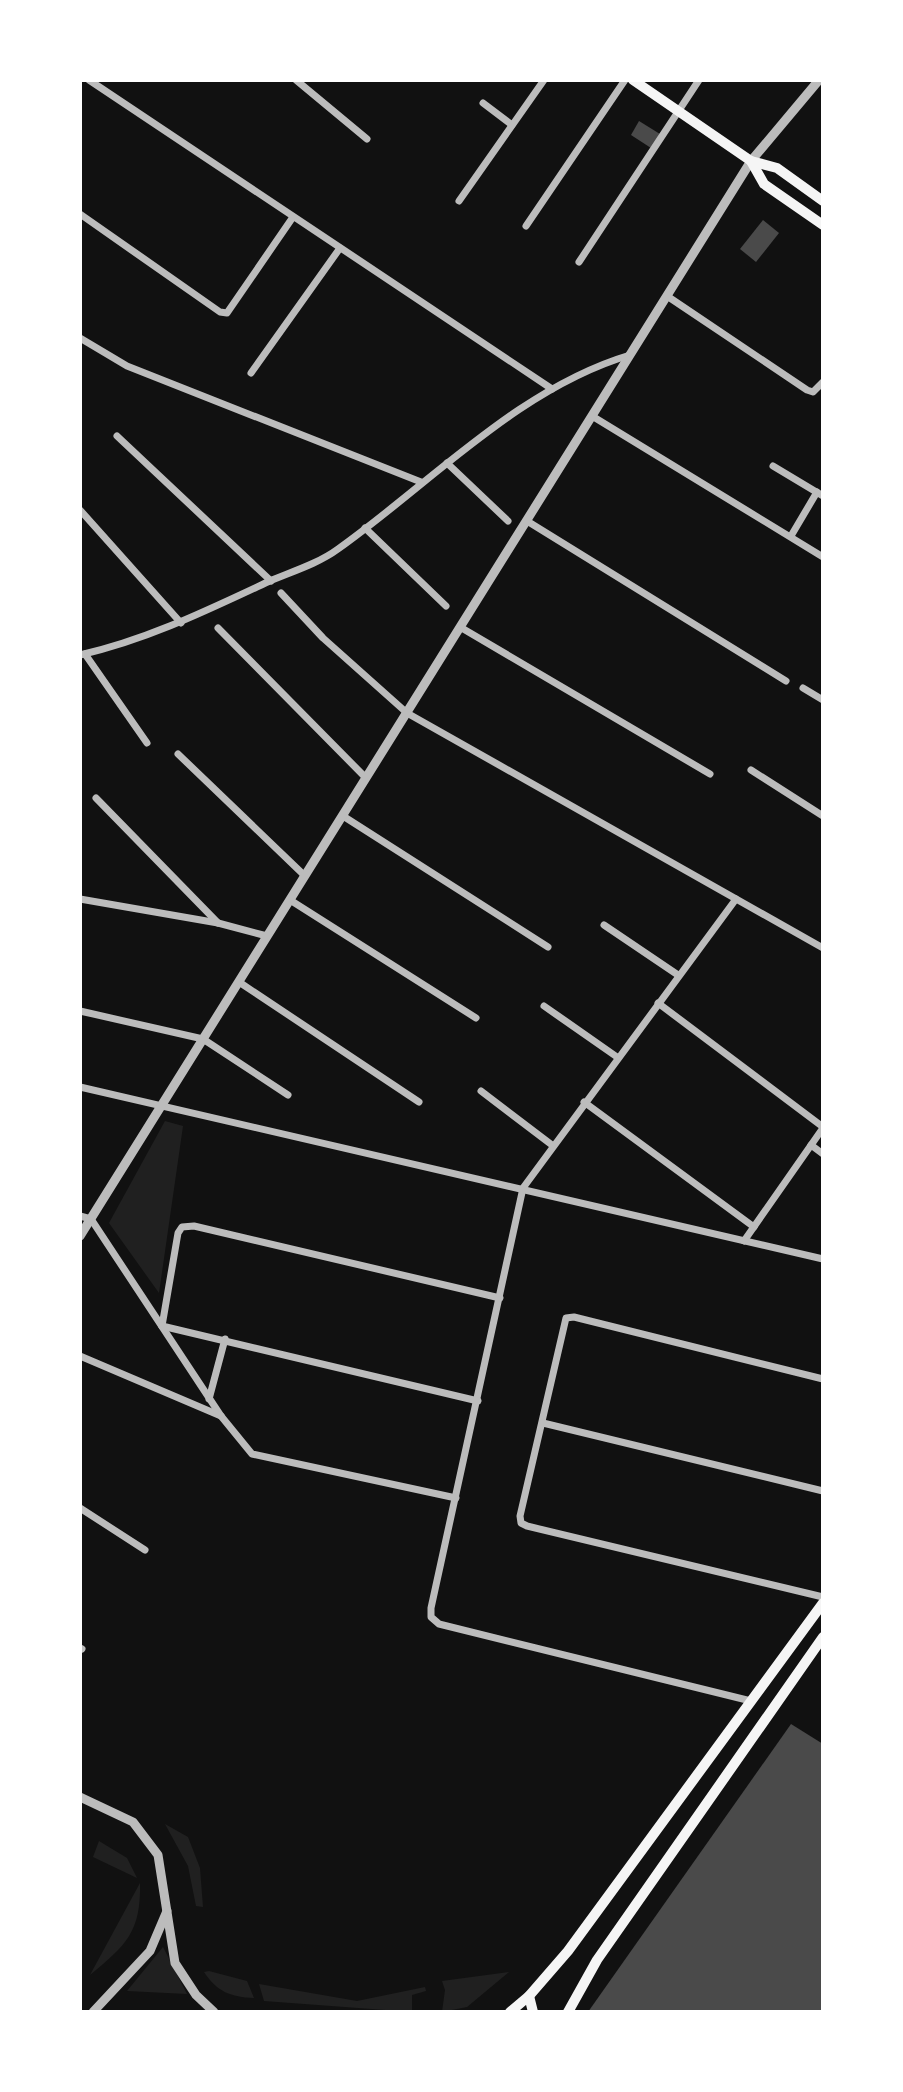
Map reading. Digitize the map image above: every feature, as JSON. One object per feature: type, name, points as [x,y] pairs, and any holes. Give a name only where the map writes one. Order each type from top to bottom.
[{"type":"main road","points":[[633,80],[751,161],[777,168],[823,201]]},
{"type":"main road","points":[[751,161],[764,184],[823,225]]},
{"type":"main road","points":[[510,2012],[529,1996],[568,1951],[823,1600]]},
{"type":"main road","points":[[568,2012],[597,1960],[823,1637]]},
{"type":"main road","points":[[529,1996],[533,2012]]},
{"type":"street","points":[[89,80],[552,389]]},
{"type":"street","points":[[296,80],[367,139]]},
{"type":"street","points":[[459,201],[544,80]]},
{"type":"street","points":[[526,226],[625,80]]},
{"type":"street","points":[[579,262],[699,80]]},
{"type":"street","points":[[80,1236],[751,161],[819,85]]},
{"type":"street","points":[[483,103],[512,125]]},
{"type":"street","points":[[80,214],[220,312],[227,313],[293,217]]},
{"type":"street","points":[[251,373],[340,248]]},
{"type":"street","points":[[667,296],[813,392],[823,382]]},
{"type":"street","points":[[80,338],[127,366],[421,482]]},
{"type":"street","points":[[147,743],[82,654],[181,623],[336,551],[421,482],[552,389],[589,368],[630,355]]},
{"type":"street","points":[[592,416],[823,557]]},
{"type":"street","points":[[117,436],[271,581]]},
{"type":"street","points":[[447,463],[508,521]]},
{"type":"street","points":[[773,466],[820,494],[791,536]]},
{"type":"street","points":[[80,510],[181,623]]},
{"type":"street","points":[[527,521],[786,681]]},
{"type":"street","points":[[365,528],[446,606]]},
{"type":"street","points":[[281,593],[323,638],[407,713],[823,948]]},
{"type":"street","points":[[460,627],[710,774]]},
{"type":"street","points":[[218,628],[366,778]]},
{"type":"street","points":[[803,688],[823,700]]},
{"type":"street","points":[[178,754],[305,876]]},
{"type":"street","points":[[751,770],[823,816]]},
{"type":"street","points":[[96,798],[218,923]]},
{"type":"street","points":[[343,816],[548,947]]},
{"type":"street","points":[[80,899],[218,923],[267,936]]},
{"type":"street","points":[[736,899],[523,1188],[431,1617],[439,1624],[751,1701]]},
{"type":"street","points":[[290,900],[476,1018]]},
{"type":"street","points":[[604,925],[678,975]]},
{"type":"street","points":[[239,982],[419,1102]]},
{"type":"street","points":[[658,1003],[823,1127],[744,1241]]},
{"type":"street","points":[[544,1006],[617,1057]]},
{"type":"street","points":[[80,1011],[203,1039],[288,1095]]},
{"type":"street","points":[[80,1087],[823,1259]]},
{"type":"street","points":[[481,1091],[552,1145]]},
{"type":"street","points":[[584,1102],[754,1227]]},
{"type":"street","points":[[811,1145],[823,1154]]},
{"type":"street","points":[[80,1216],[91,1219],[209,1399],[247,1449],[260,1457],[456,1498]]},
{"type":"street","points":[[162,1326],[178,1233],[182,1227],[194,1226],[500,1298]]},
{"type":"street","points":[[823,1379],[574,1317],[566,1318],[521,1523],[823,1600]]},
{"type":"street","points":[[162,1326],[478,1401]]},
{"type":"street","points":[[209,1399],[225,1339]]},
{"type":"street","points":[[80,1356],[221,1416]]},
{"type":"street","points":[[543,1423],[823,1491]]},
{"type":"street","points":[[80,1508],[145,1550]]},
{"type":"street","points":[[80,1797],[133,1822],[158,1855],[175,1963],[196,1995],[214,2012]]},
{"type":"street","points":[[93,2012],[150,1951],[168,1908]]},
{"type":"shaded area","points":[[165,1121],[183,1126],[159,1293],[109,1223]]},
{"type":"shaded area","points":[[165,1824],[188,1837],[200,1868],[203,1907],[196,1906],[188,1866]]},
{"type":"shaded area","points":[[99,1841],[127,1858],[137,1878],[93,1857]]},
{"type":"shaded area","points":[[140,1883],[138,1914],[129,1936],[90,1975]]},
{"type":"shaded area","points":[[163,1947],[187,1994],[127,1991]]},
{"type":"shaded area","points":[[204,1972],[247,1981],[254,1998],[232,1995],[219,1989]]},
{"type":"shaded area","points":[[509,1972],[467,2007],[442,2012],[445,1990],[442,1981]]},
{"type":"shaded area","points":[[259,1984],[357,2001],[425,1987],[426,1991],[412,1995],[412,2012],[264,2001]]},
{"type":"building","points":[[639,121],[660,134],[651,148],[631,135]]},
{"type":"building","points":[[763,220],[779,233],[756,262],[740,249]]},
{"type":"building","points":[[791,1724],[823,1744],[823,2012],[588,2012]]}]
